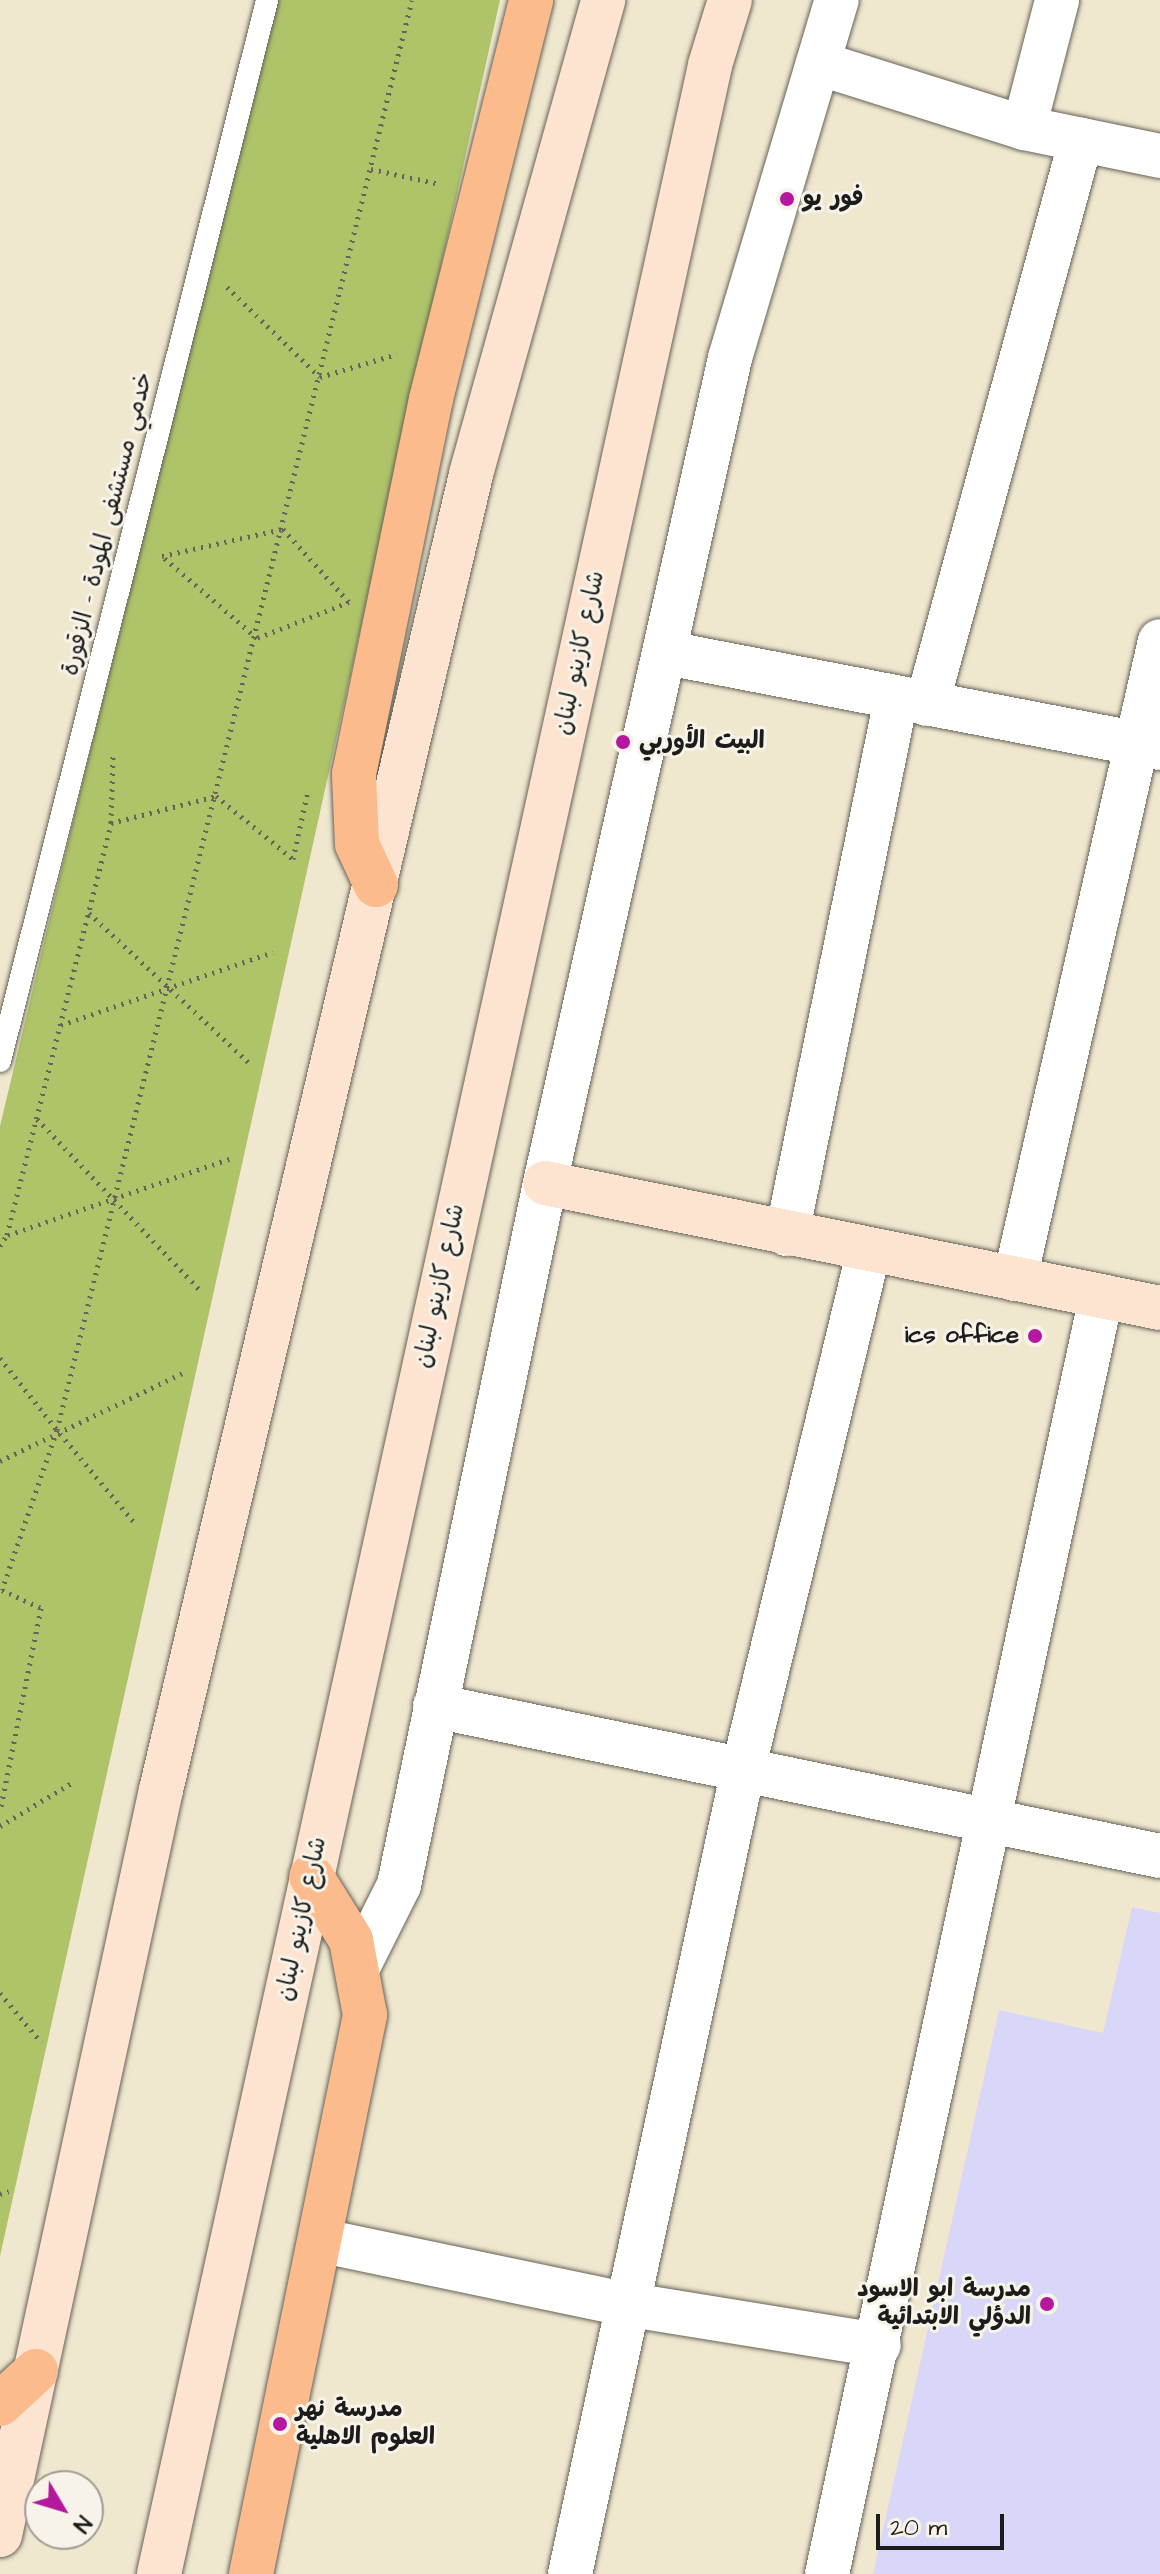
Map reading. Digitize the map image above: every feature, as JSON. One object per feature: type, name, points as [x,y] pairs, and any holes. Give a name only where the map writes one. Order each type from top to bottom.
[{"type":"main road","points":[[376,885],[357,844],[353,786],[431,399],[531,0]]},
{"type":"main road","points":[[0,2535],[161,1790],[471,474],[603,0]]},
{"type":"main road","name":"شارع كازينو لبنان","points":[[159,2574],[710,65],[730,0]]},
{"type":"main road","points":[[545,1183],[1160,1308]]},
{"type":"main road","points":[[251,2574],[323,2241],[365,2015],[359,1965],[341,1918],[311,1876]]},
{"type":"main road","points":[[0,2404],[36,2371]]},
{"type":"street","points":[[359,1965],[399,1885],[545,1183],[667,653],[730,358],[837,0]]},
{"type":"street","points":[[1024,128],[1057,0]]},
{"type":"street","points":[[818,63],[1024,128],[1160,156]]},
{"type":"street","points":[[787,1234],[911,702],[1081,140]]},
{"type":"street","points":[[1015,1279],[1148,746],[1160,641]]},
{"type":"street","points":[[667,653],[1148,746]]},
{"type":"street","points":[[570,2574],[625,2304],[743,1770],[869,1250]]},
{"type":"street","points":[[827,2574],[879,2345],[1101,1297]]},
{"type":"street","points":[[435,1706],[1160,1856]]},
{"type":"street","points":[[323,2241],[625,2304],[879,2345]]},
{"type":"lane","name":"خدمي مستشفى المودة - الزقورة","points":[[0,1061],[267,0]]},
{"type":"path","points":[[0,1812],[41,1608],[2,1590],[57,1430],[257,638],[412,0]]},
{"type":"path","points":[[371,169],[447,185]]},
{"type":"path","points":[[223,302],[231,272]]},
{"type":"path","points":[[227,287],[320,377]]},
{"type":"path","points":[[320,377],[405,352]]},
{"type":"path","points":[[162,556],[283,529]]},
{"type":"path","points":[[257,638],[349,602],[283,529]]},
{"type":"path","points":[[158,571],[165,541]]},
{"type":"path","points":[[162,556],[257,638]]},
{"type":"path","points":[[0,1246],[7,1235],[111,823],[117,740]]},
{"type":"path","points":[[111,823],[216,796]]},
{"type":"path","points":[[216,796],[293,859]]},
{"type":"path","points":[[89,913],[248,1062]]},
{"type":"path","points":[[61,1025],[273,952]]},
{"type":"path","points":[[37,1119],[202,1292]]},
{"type":"path","points":[[7,1235],[229,1159]]},
{"type":"path","points":[[0,1358],[133,1521]]},
{"type":"path","points":[[0,1461],[57,1430],[185,1372]]},
{"type":"path","points":[[0,1826],[75,1781]]},
{"type":"path","points":[[0,1993],[41,2042]]},
{"type":"path","points":[[0,2194],[9,2191]]},
{"type":"shaded area","name":"مدرسة ابو الاسود الدؤلي الابتدائية","points":[[1132,1907],[1160,1913],[1160,2574],[873,2574],[999,2010],[1103,2033]]},
{"type":"green space","points":[[270,0],[500,0],[0,2256],[0,1126]]},
{"type":"place","name":"فور يو","points":[[787,199]]},
{"type":"place","name":"البيت الأوربي","points":[[623,742]]},
{"type":"place","name":"ics office","points":[[1035,1336]]},
{"type":"place","name":"مدرسة ابو الاسود الدؤلي الابتدائية","points":[[1047,2304]]},
{"type":"place","name":"مدرسة نهر العلوم الاهلية","points":[[280,2424]]}]
